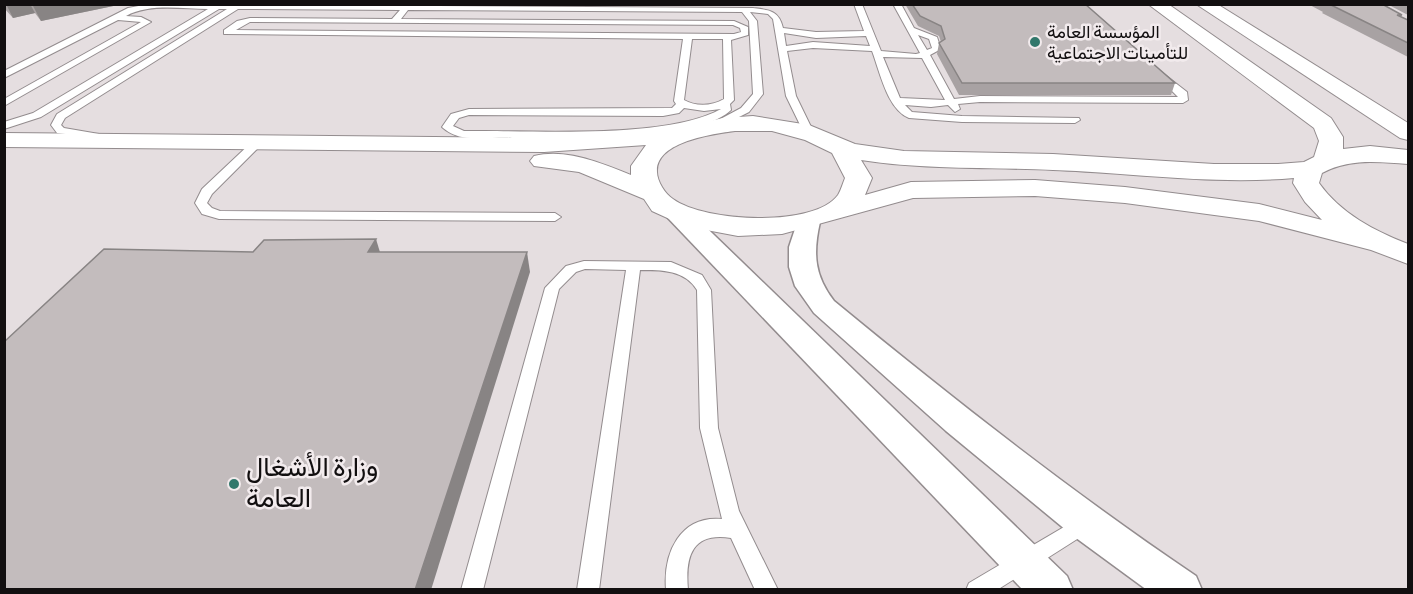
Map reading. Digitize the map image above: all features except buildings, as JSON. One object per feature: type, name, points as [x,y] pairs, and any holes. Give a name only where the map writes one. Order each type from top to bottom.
[{"type":"street","points":[[1140,4],[1251,70]]},
{"type":"street","points":[[1156,4],[1323,123],[1332,136],[1333,148],[1318,164],[1306,183],[1316,201],[1341,222],[1379,243],[1408,255]]},
{"type":"street","points":[[1186,4],[1215,22],[1265,43]]},
{"type":"street","points":[[1204,4],[1408,133]]},
{"type":"street","points":[[1225,4],[1255,26],[1265,43]]},
{"type":"street","points":[[1052,590],[663,202],[644,180],[644,167],[651,154],[663,144],[719,115],[809,133],[842,149],[907,158],[1046,161],[1201,173],[1259,173],[1318,164],[1355,154],[1408,157]]},
{"type":"street","points":[[5,141],[137,142],[250,150],[553,145],[680,135]]},
{"type":"street","points":[[5,141],[560,161],[584,165],[704,222],[739,228],[775,228],[820,218],[884,195],[911,190],[1035,188],[1125,195],[1259,213],[1379,243]]},
{"type":"street","points":[[842,149],[860,174],[858,188],[849,201],[820,218],[801,245],[802,269],[806,282],[824,307],[958,422],[1161,585]]},
{"type":"lane","points":[[858,4],[897,101],[904,112],[915,116],[962,119],[1075,120]]},
{"type":"lane","points":[[897,4],[962,119]]},
{"type":"lane","points":[[4,75],[138,6],[762,10],[775,15],[791,96],[809,133]]},
{"type":"lane","points":[[5,141],[45,110],[218,6]]},
{"type":"lane","points":[[137,142],[61,131],[56,125],[61,116],[237,6]]},
{"type":"lane","points":[[369,21],[383,7]]},
{"type":"lane","points":[[394,21],[407,8]]},
{"type":"lane","points":[[605,22],[612,9]]},
{"type":"lane","points":[[688,37],[679,101],[688,107],[719,115],[745,110],[758,94],[753,21],[744,10]]},
{"type":"lane","points":[[4,103],[147,22],[141,19],[116,18]]},
{"type":"lane","points":[[250,20],[394,21],[734,23],[744,27],[744,34],[727,37],[688,37],[227,32],[240,23],[250,20]]},
{"type":"lane","points":[[779,30],[816,35],[869,33]]},
{"type":"lane","points":[[783,49],[813,45],[909,58],[926,55],[939,48],[933,37],[912,30]]},
{"type":"lane","points":[[719,115],[729,100],[727,37]]},
{"type":"lane","points":[[897,101],[921,104],[980,99],[1183,100],[1183,94],[1153,67]]},
{"type":"lane","points":[[682,104],[675,111],[663,113],[470,112],[455,116],[447,127],[462,134],[599,134],[697,122],[722,114],[726,110],[719,115]]},
{"type":"lane","points":[[599,134],[605,129],[608,113]]},
{"type":"lane","points":[[250,150],[206,192],[201,203],[207,211],[219,215],[555,217]]},
{"type":"lane","points":[[472,590],[552,288],[571,269],[584,265],[634,265],[670,266],[683,269],[696,278],[704,290],[709,428],[729,511],[767,590]]},
{"type":"lane","points":[[588,590],[634,265]]},
{"type":"lane","points":[[977,590],[1022,560],[1086,523]]},
{"type":"lane","points":[[677,590],[674,569],[678,552],[696,535],[713,527],[738,530]]},
{"type":"place","name":"المؤسسة العامة للتأمينات الاجتماعية","points":[[1035,42]]},
{"type":"place","name":"وزارة الأشغال العامة","points":[[234,484]]}]
